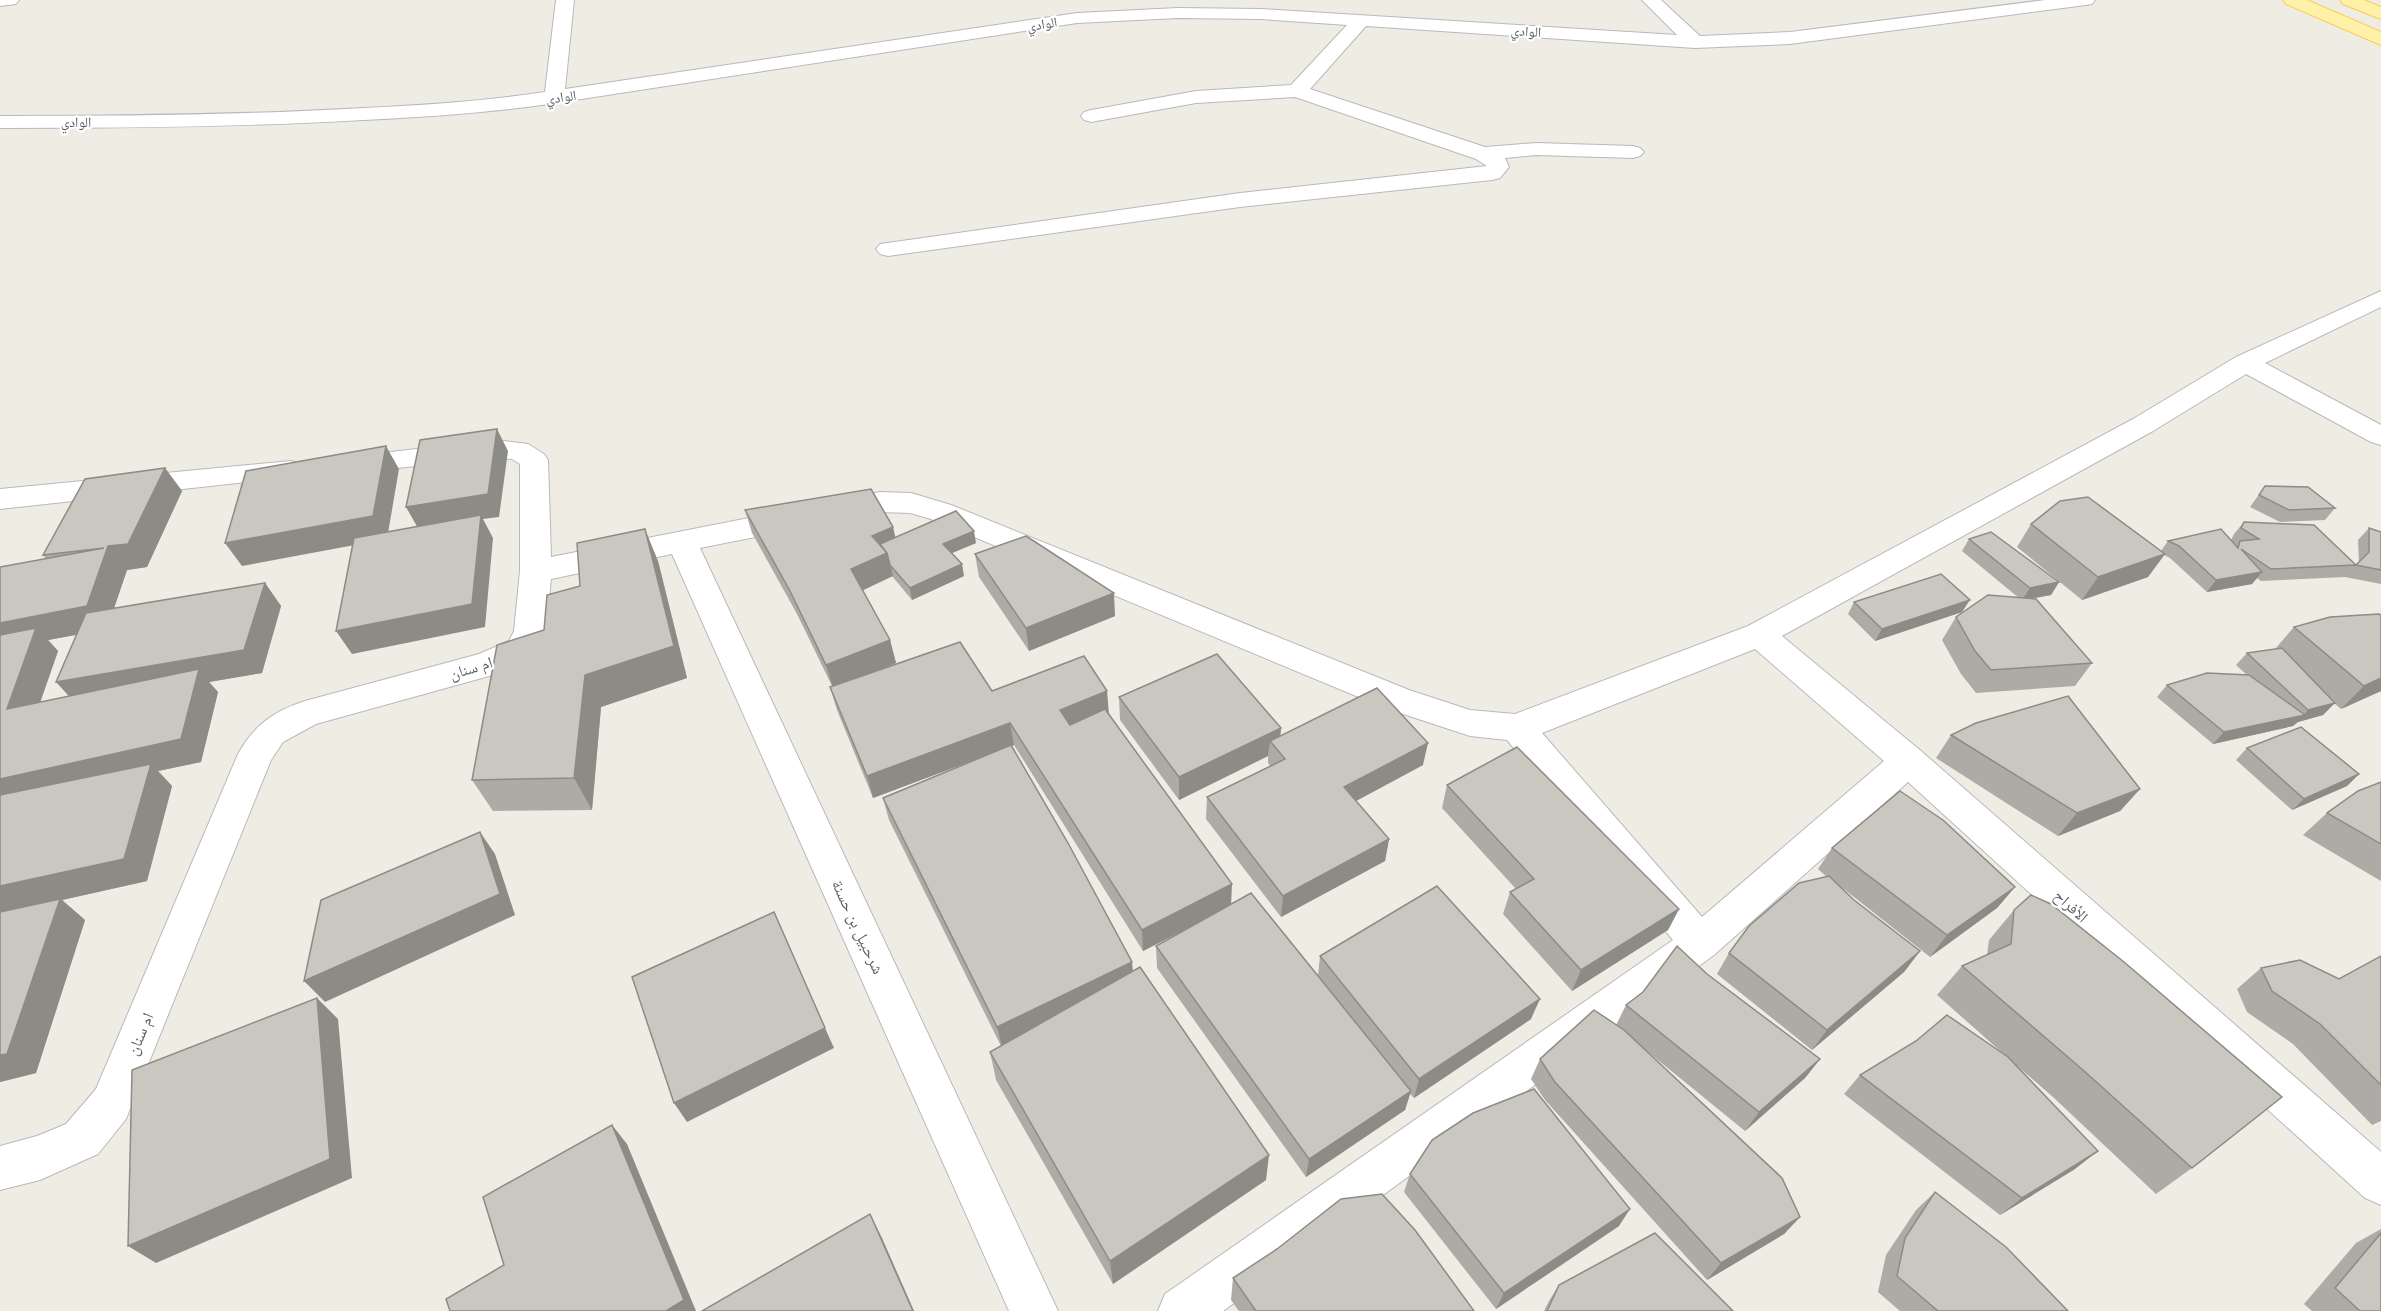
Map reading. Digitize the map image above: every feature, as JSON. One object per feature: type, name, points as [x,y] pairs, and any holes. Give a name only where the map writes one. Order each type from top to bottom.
[{"type":"main road","points":[[2292,0],[2381,39]]},
{"type":"main road","points":[[2349,0],[2381,14]]},
{"type":"street","points":[[0,1],[10,0]]},
{"type":"street","points":[[554,99],[565,0]]},
{"type":"street","points":[[1067,0],[1077,18]]},
{"type":"street","points":[[1652,0],[1695,42]]},
{"type":"street","name":"الوادي","points":[[0,122],[161,122],[311,117],[488,107],[554,99],[1077,18],[1178,13],[1261,14],[1695,42],[1790,38],[2086,0]]},
{"type":"street","points":[[1297,91],[1362,20]]},
{"type":"street","points":[[888,249],[1240,200],[1492,173],[1498,168],[1497,162],[1484,154],[1297,91],[1196,97],[1091,116]]},
{"type":"street","points":[[1484,154],[1536,149],[1634,152]]},
{"type":"street","points":[[536,570],[682,543],[880,502],[911,503],[941,512],[1397,699],[1470,723],[1517,728],[1759,633],[2143,425],[2245,363],[2381,298]]},
{"type":"street","points":[[2245,363],[2381,436]]},
{"type":"street","name":"ام سنان","points":[[0,499],[495,449],[518,450],[534,460],[536,570],[530,631],[521,649],[488,664],[305,714],[271,733],[256,754],[111,1104],[82,1139],[40,1158],[0,1168]]},
{"type":"street","name":"شرحبيل بن حسنة","points":[[682,543],[1034,1311]]},
{"type":"street","name":"الأفراح","points":[[1759,633],[1908,761],[2381,1182]]},
{"type":"street","points":[[1517,728],[1700,943]]},
{"type":"street","points":[[1182,1311],[1700,943],[1908,761]]},
{"type":"building","points":[[497,429],[488,494],[406,507],[420,440]]},
{"type":"building","points":[[386,446],[373,516],[225,543],[246,471]]},
{"type":"building","points":[[165,468],[128,544],[108,546],[87,606],[0,623],[0,567],[104,548],[43,555],[85,479]]},
{"type":"building","points":[[2265,486],[2308,487],[2335,508],[2289,510],[2259,495]]},
{"type":"building","points":[[871,489],[893,527],[872,536],[887,553],[851,569],[890,640],[826,665],[790,591],[745,510]]},
{"type":"building","points":[[2088,497],[2165,554],[2098,577],[2031,524],[2060,501]]},
{"type":"building","points":[[956,511],[974,531],[943,544],[962,564],[910,588],[890,565],[887,553],[880,544]]},
{"type":"building","points":[[481,515],[472,604],[336,631],[354,538]]},
{"type":"building","points":[[2244,522],[2314,525],[2356,565],[2271,569],[2241,549],[2262,572],[2216,580],[2179,546],[2168,541],[2221,529],[2238,548],[2240,541],[2259,539],[2241,528]]},
{"type":"building","points":[[2369,528],[2381,532],[2381,570],[2356,565],[2369,552]]},
{"type":"building","points":[[645,529],[674,646],[585,675],[574,778],[472,780],[497,645],[544,630],[547,595],[580,586],[577,543]]},
{"type":"building","points":[[1991,532],[2059,582],[2030,588],[1969,539]]},
{"type":"building","points":[[1026,536],[1114,593],[1026,628],[975,554]]},
{"type":"building","points":[[1941,574],[1970,600],[1882,629],[1854,602]]},
{"type":"building","points":[[265,583],[244,650],[56,682],[86,613]]},
{"type":"building","points":[[1988,595],[2036,599],[2092,663],[1991,670],[1975,651],[1956,617]]},
{"type":"building","points":[[2381,615],[2381,678],[2364,686],[2294,627],[2330,617]]},
{"type":"building","points":[[36,628],[7,709],[199,669],[181,739],[0,779],[0,635]]},
{"type":"building","points":[[960,642],[992,691],[1084,656],[1107,691],[1060,710],[1070,725],[1105,709],[1232,884],[1142,930],[1010,723],[867,776],[830,687]]},
{"type":"building","points":[[2282,648],[2335,703],[2308,710],[2247,653]]},
{"type":"building","points":[[1217,654],[1281,728],[1179,777],[1119,697]]},
{"type":"building","points":[[2207,673],[2249,675],[2305,715],[2224,732],[2167,685]]},
{"type":"building","points":[[1377,688],[1428,743],[1344,787],[1389,839],[1283,896],[1207,797],[1285,759],[1270,741]]},
{"type":"building","points":[[2068,696],[2140,789],[2077,813],[1951,735],[1976,723]]},
{"type":"building","points":[[2301,727],[2359,774],[2304,799],[2247,748]]},
{"type":"building","points":[[1011,745],[1068,843],[1132,962],[997,1027],[883,798]]},
{"type":"building","points":[[1517,747],[1679,909],[1581,970],[1510,892],[1534,879],[1447,785]]},
{"type":"building","points":[[151,764],[124,859],[0,886],[0,795]]},
{"type":"building","points":[[2381,782],[2381,844],[2327,813],[2358,791]]},
{"type":"building","points":[[1900,791],[1943,820],[2015,887],[1947,935],[1832,848]]},
{"type":"building","points":[[480,832],[500,894],[304,981],[321,900]]},
{"type":"building","points":[[1829,876],[1854,900],[1920,951],[1827,1030],[1729,953],[1749,926],[1799,883]]},
{"type":"building","points":[[1437,886],[1540,999],[1419,1079],[1320,956]]},
{"type":"building","points":[[1251,893],[1411,1091],[1309,1159],[1156,946]]},
{"type":"building","points":[[2031,895],[2051,904],[2124,962],[2282,1097],[2192,1168],[1962,966],[2011,944],[2014,910]]},
{"type":"building","points":[[60,899],[7,1054],[0,1055],[0,912]]},
{"type":"building","points":[[774,912],[825,1028],[674,1103],[632,977]]},
{"type":"building","points":[[1677,946],[1707,974],[1820,1059],[1759,1112],[1626,1005],[1643,992]]},
{"type":"building","points":[[2381,956],[2381,1085],[2320,1024],[2272,991],[2261,968],[2300,960],[2339,979]]},
{"type":"building","points":[[1140,967],[1269,1155],[1110,1261],[990,1052]]},
{"type":"building","points":[[317,998],[330,1159],[128,1246],[132,1070]]},
{"type":"building","points":[[1594,1010],[1624,1030],[1782,1178],[1800,1217],[1721,1263],[1554,1081],[1540,1059]]},
{"type":"building","points":[[1947,1015],[2008,1057],[2098,1151],[2022,1198],[1860,1075],[1916,1041]]},
{"type":"building","points":[[1534,1089],[1630,1209],[1504,1293],[1410,1174],[1432,1140],[1473,1113]]},
{"type":"building","points":[[612,1125],[684,1300],[666,1311],[450,1311],[446,1299],[504,1265],[483,1197]]},
{"type":"building","points":[[1935,1192],[2006,1247],[2068,1311],[1938,1311],[1897,1276],[1905,1238]]},
{"type":"building","points":[[1382,1194],[1415,1230],[1474,1311],[1256,1311],[1233,1278],[1277,1249],[1341,1199]]},
{"type":"building","points":[[870,1214],[913,1311],[702,1311]]},
{"type":"building","points":[[1655,1233],[1733,1311],[1547,1311],[1559,1285]]},
{"type":"building","points":[[2381,1233],[2381,1311],[2360,1311],[2335,1288]]}]
